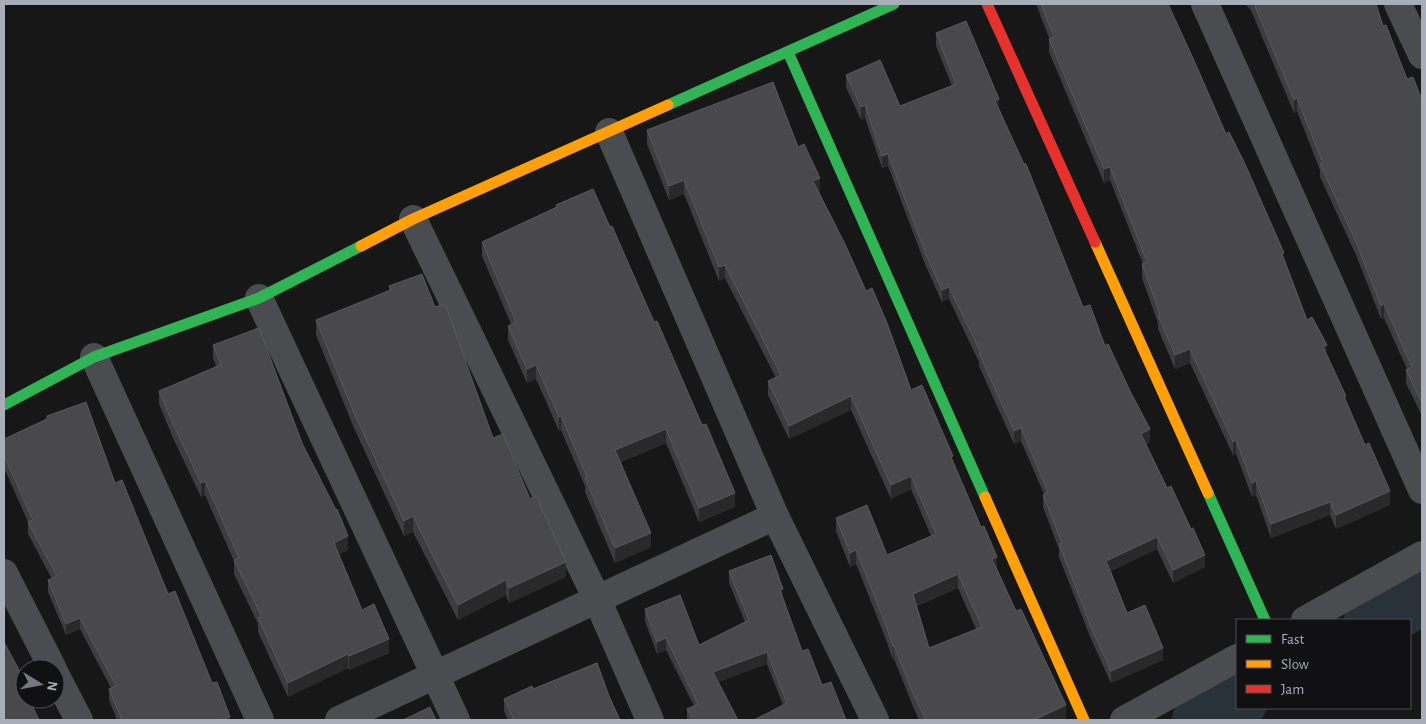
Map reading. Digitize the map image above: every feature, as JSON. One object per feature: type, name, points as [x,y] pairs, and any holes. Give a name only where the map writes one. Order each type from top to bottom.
[{"type":"street","points":[[4,405],[94,357],[259,298],[413,220],[894,4]]},
{"type":"street","points":[[987,4],[1265,619]]},
{"type":"street","points":[[1204,4],[1422,490]]},
{"type":"street","points":[[1398,4],[1422,55]]},
{"type":"street","points":[[788,52],[1084,720]]},
{"type":"street","points":[[609,132],[776,516],[875,720]]},
{"type":"street","points":[[413,220],[597,599],[650,720]]},
{"type":"street","points":[[259,298],[456,720]]},
{"type":"street","points":[[94,357],[260,720]]},
{"type":"street","points":[[339,720],[776,516]]},
{"type":"street","points":[[1307,619],[1422,554]]},
{"type":"street","points":[[4,573],[48,659]]},
{"type":"street","points":[[1124,720],[1236,659]]},
{"type":"street","points":[[65,693],[79,720]]},
{"type":"building","points":[[1041,4],[1168,4],[1226,134],[1229,132],[1245,164],[1284,253],[1282,254],[1307,320],[1312,317],[1327,345],[1323,347],[1346,396],[1344,397],[1365,445],[1369,443],[1390,491],[1336,515],[1330,502],[1271,524],[1256,481],[1252,483],[1236,440],[1233,442],[1190,349],[1175,355],[1158,315],[1160,314],[1142,264],[1147,262],[1110,167],[1104,169],[1049,39],[1054,37]]},
{"type":"building","points":[[1254,4],[1376,4],[1383,26],[1386,25],[1407,79],[1413,77],[1422,100],[1422,403],[1406,370],[1412,367],[1384,304],[1381,306],[1356,242],[1320,164],[1323,163],[1297,98],[1294,100]]},
{"type":"building","points":[[966,21],[999,99],[995,101],[1024,164],[1026,164],[1083,307],[1090,305],[1105,346],[1108,344],[1150,429],[1141,434],[1167,488],[1171,486],[1205,555],[1173,570],[1157,537],[1106,561],[1127,613],[1145,605],[1163,648],[1111,671],[1091,627],[1059,544],[1062,543],[1043,495],[1048,492],[1021,428],[1014,431],[979,353],[981,353],[949,287],[942,290],[925,252],[888,154],[882,156],[865,105],[861,107],[846,75],[880,60],[900,106],[956,84],[936,33]]},
{"type":"building","points":[[773,82],[798,147],[804,144],[820,178],[813,181],[866,291],[872,288],[887,323],[911,390],[922,385],[981,527],[984,526],[997,557],[992,559],[1016,611],[1021,609],[1066,705],[1034,720],[926,720],[893,646],[856,550],[850,553],[836,518],[867,505],[887,555],[936,534],[911,476],[891,485],[851,396],[789,426],[768,381],[781,375],[725,265],[719,267],[684,180],[669,186],[647,130]],"holes":[[[958,574],[982,627],[929,648],[913,594]]]},
{"type":"building","points":[[593,189],[610,227],[612,226],[654,322],[657,321],[702,425],[706,424],[735,493],[699,508],[666,429],[615,450],[651,533],[615,548],[561,416],[559,417],[536,365],[527,369],[508,326],[516,322],[482,242],[557,207],[556,205]]},
{"type":"building","points":[[422,274],[435,307],[444,304],[448,312],[493,438],[503,434],[530,499],[536,496],[566,562],[509,588],[506,580],[458,605],[413,516],[404,521],[354,413],[316,320],[391,290],[389,286]]},
{"type":"building","points":[[259,328],[302,443],[337,509],[348,536],[334,543],[362,610],[374,604],[389,639],[349,656],[348,654],[288,683],[258,618],[262,617],[234,560],[239,558],[205,481],[201,483],[159,391],[221,365],[213,345]]},
{"type":"building","points":[[86,402],[115,483],[122,480],[168,594],[175,591],[212,683],[217,682],[230,717],[221,720],[122,720],[109,689],[116,686],[80,618],[66,624],[48,580],[57,576],[28,522],[33,520],[4,456],[4,439],[47,419],[47,416]]},
{"type":"building","points":[[771,555],[783,589],[780,590],[802,651],[808,649],[822,685],[831,682],[846,720],[754,720],[787,703],[767,652],[713,672],[738,720],[693,720],[687,709],[698,704],[666,638],[657,642],[645,609],[680,595],[699,645],[749,620],[729,571]]},
{"type":"building","points":[[4,642],[15,662],[15,709],[34,709],[39,720],[4,720]]},
{"type":"building","points":[[597,663],[620,720],[514,720],[504,699],[532,686],[533,689]]},
{"type":"building","points":[[430,707],[436,720],[403,720]]},
{"type":"waterway","points":[[1377,619],[1422,593]]},
{"type":"waterway","points":[[1203,720],[1236,701]]},
{"type":"traffic: fast","points":[[668,105],[894,4]]},
{"type":"traffic: fast","points":[[788,52],[985,497]]},
{"type":"traffic: fast","points":[[4,405],[94,357],[259,298],[361,246]]},
{"type":"traffic: fast","points":[[1208,493],[1265,619]]},
{"type":"traffic: slow","points":[[361,246],[413,219],[668,105]]},
{"type":"traffic: slow","points":[[1095,242],[1208,493]]},
{"type":"traffic: slow","points":[[985,497],[1084,720]]},
{"type":"traffic: jam","points":[[987,4],[1095,242]]}]
